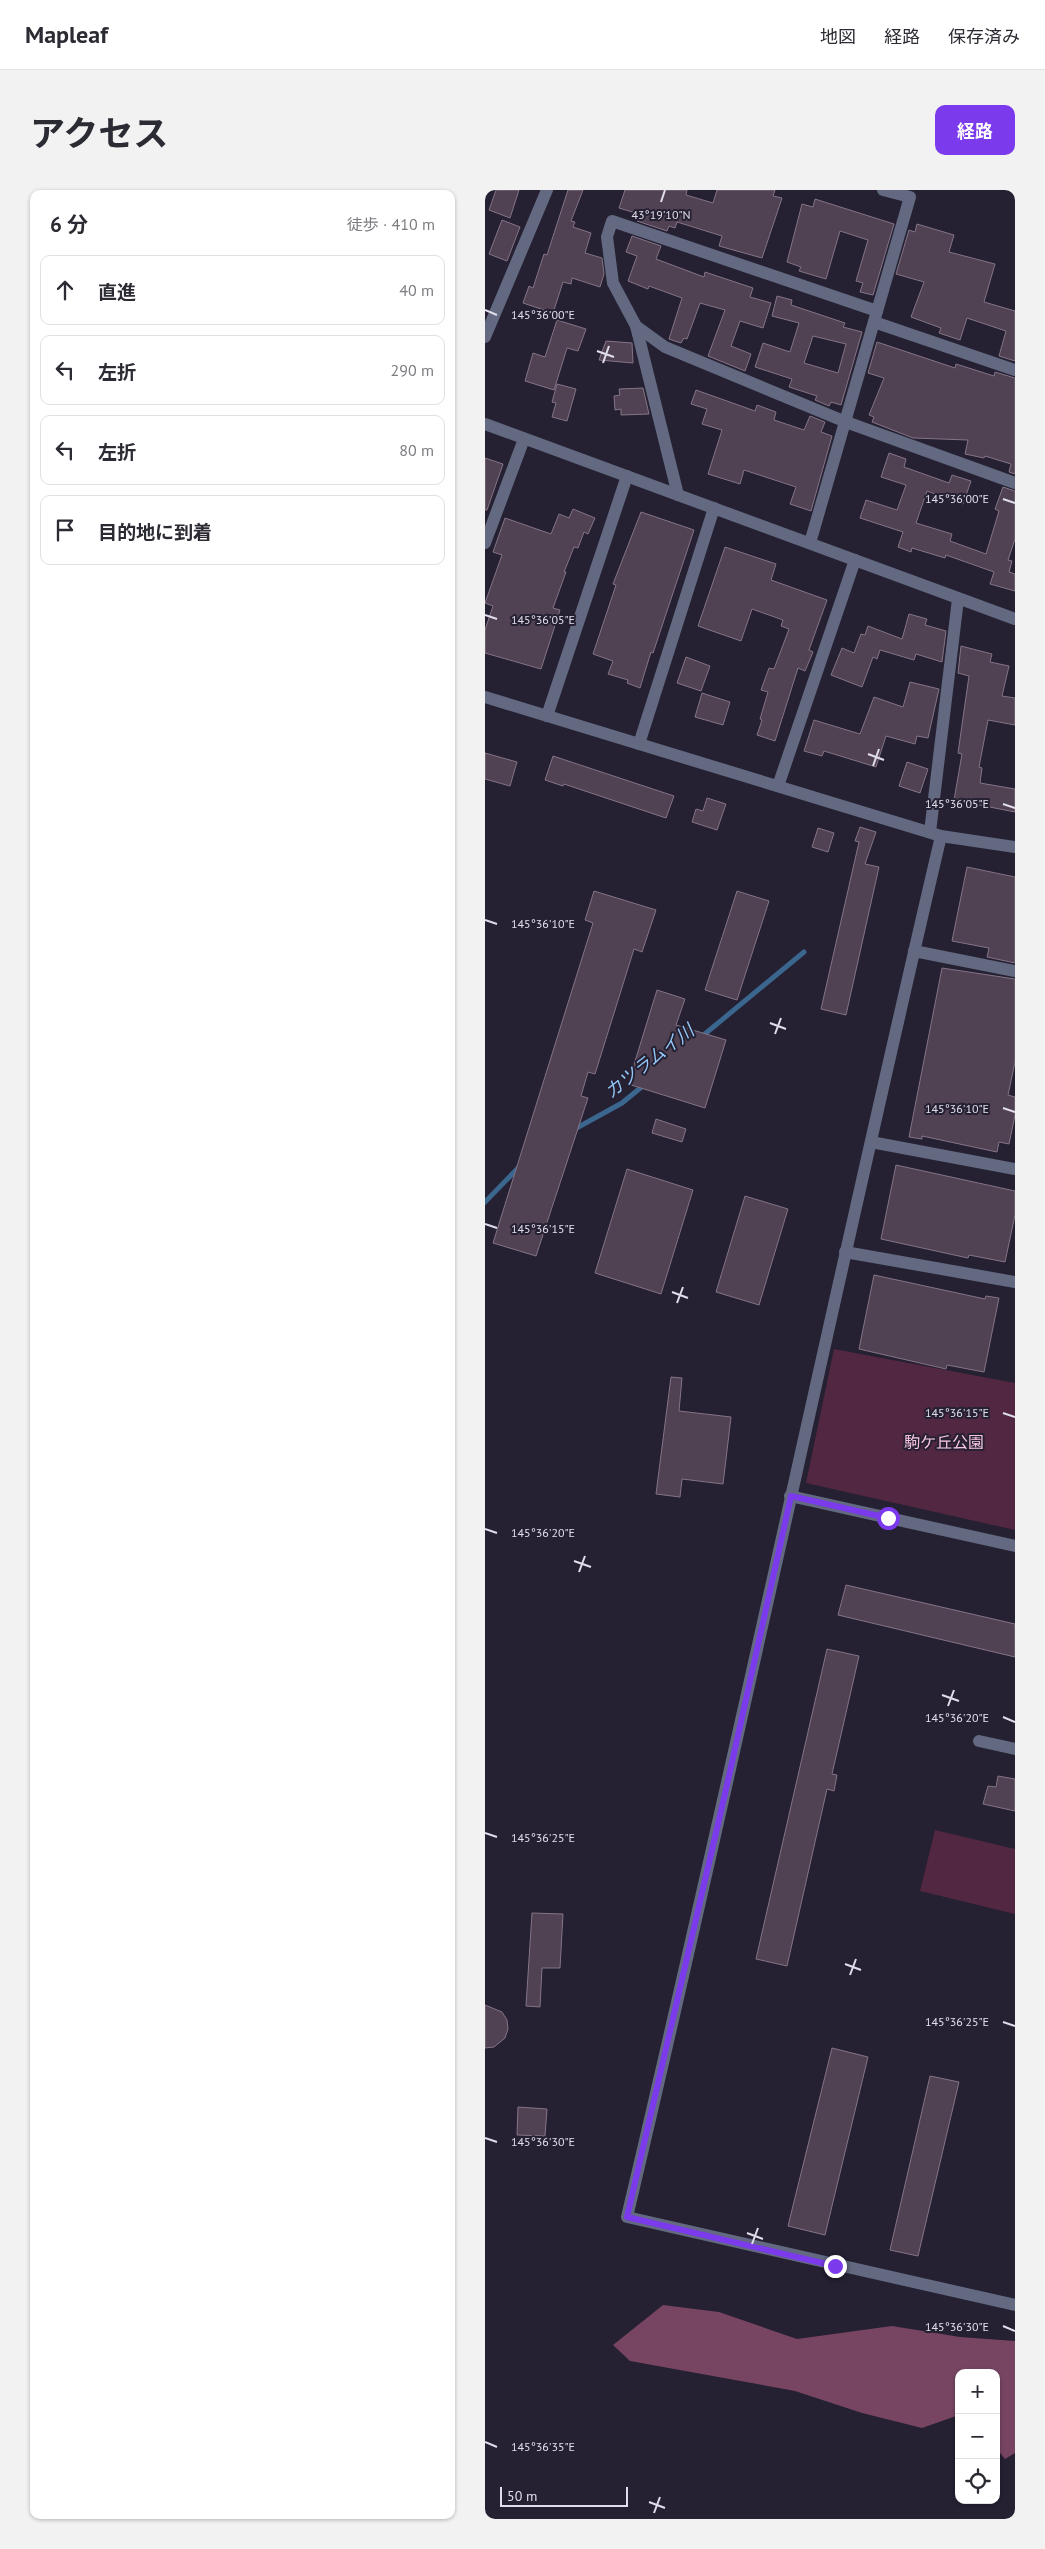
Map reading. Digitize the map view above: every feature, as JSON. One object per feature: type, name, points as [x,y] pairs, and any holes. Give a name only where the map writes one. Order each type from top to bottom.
[{"type":"street","points":[[485,337],[547,190]]},
{"type":"street","points":[[811,543],[910,197],[888,191]]},
{"type":"street","points":[[677,494],[636,326],[613,283],[607,237],[613,221],[876,316],[1015,370]]},
{"type":"street","points":[[636,326],[665,347],[846,422],[1015,483]]},
{"type":"street","points":[[485,424],[959,599],[1014,617]]},
{"type":"street","points":[[485,543],[524,438]]},
{"type":"street","points":[[547,716],[627,476]]},
{"type":"street","points":[[639,744],[714,508]]},
{"type":"street","points":[[778,786],[855,560]]},
{"type":"street","points":[[959,599],[935,834],[914,951],[727,1785],[627,2217],[1015,2306]]},
{"type":"street","points":[[485,697],[935,834],[1015,847]]},
{"type":"street","points":[[914,951],[1015,971]]},
{"type":"street","points":[[871,1142],[1015,1169]]},
{"type":"street","points":[[845,1252],[1015,1282]]},
{"type":"street","points":[[791,1496],[1015,1546]]},
{"type":"street","points":[[979,1741],[1015,1749]]},
{"type":"green space","name":"駒ケ丘公園","points":[[834,1349],[1015,1383],[1015,1530],[806,1483]]},
{"type":"green space","points":[[935,1830],[1015,1849],[1015,1914],[920,1891]]},
{"type":"shaded area","points":[[663,2305],[719,2312],[797,2339],[892,2326],[960,2337],[1015,2341],[1015,2453],[1005,2459],[1000,2453],[1000,2369],[955,2369],[955,2416],[922,2428],[862,2413],[795,2391],[630,2361],[613,2345]]},
{"type":"building","points":[[496,190],[519,190],[510,218],[489,210]]},
{"type":"building","points":[[568,190],[583,190],[571,221],[575,222],[573,227],[591,233],[585,253],[602,258],[604,274],[600,287],[572,278],[571,284],[563,282],[553,313],[523,303],[529,286],[533,288],[544,254],[547,255]]},
{"type":"building","points":[[625,190],[687,190],[686,195],[713,203],[717,190],[775,190],[773,196],[782,198],[762,258],[719,246],[722,236],[677,222],[675,228],[669,226],[667,231],[637,221],[639,214],[619,208]]},
{"type":"building","points":[[815,199],[894,224],[873,295],[860,292],[863,283],[856,281],[868,240],[840,231],[826,279],[799,271],[801,267],[787,262],[802,204],[813,207]]},
{"type":"building","points":[[502,220],[520,227],[507,261],[489,254]]},
{"type":"building","points":[[917,224],[954,235],[949,252],[995,264],[984,302],[1015,311],[1015,361],[999,356],[1006,331],[967,318],[960,340],[939,333],[941,328],[911,317],[924,282],[896,274],[909,230],[915,232]]},
{"type":"building","points":[[632,236],[661,246],[656,259],[704,277],[705,272],[753,288],[750,297],[771,303],[763,328],[740,321],[731,346],[751,354],[745,371],[708,356],[725,310],[700,303],[687,339],[684,338],[681,343],[669,339],[682,298],[649,286],[648,289],[628,281],[637,256],[626,252]]},
{"type":"building","points":[[777,296],[792,300],[791,305],[845,323],[843,327],[862,332],[841,405],[831,402],[829,406],[815,400],[817,396],[789,387],[792,379],[755,367],[763,343],[790,352],[799,323],[772,316]],"holes":[[[813,336],[846,344],[838,373],[804,363]]]},
{"type":"building","points":[[557,320],[586,329],[578,351],[567,348],[554,390],[525,381],[533,353],[545,357]]},
{"type":"building","points":[[606,341],[632,343],[633,363],[599,360]]},
{"type":"building","points":[[877,342],[955,368],[956,364],[994,376],[995,372],[1015,378],[1015,474],[1009,472],[1011,464],[985,456],[984,458],[965,454],[968,440],[913,438],[872,422],[874,417],[869,415],[884,378],[868,373]]},
{"type":"building","points":[[557,384],[576,389],[567,421],[552,417],[556,403],[552,402]]},
{"type":"building","points":[[643,388],[649,414],[621,415],[621,409],[615,410],[614,396],[620,395],[619,389]]},
{"type":"building","points":[[696,390],[755,411],[757,405],[776,412],[774,420],[804,430],[810,416],[825,422],[821,432],[832,436],[811,511],[790,504],[796,487],[744,470],[740,484],[708,474],[722,430],[702,424],[707,409],[691,404]]},
{"type":"building","points":[[889,453],[906,459],[904,467],[949,483],[952,475],[971,481],[963,504],[927,491],[916,523],[952,534],[950,541],[986,554],[999,511],[995,509],[1003,487],[1015,491],[1015,539],[1008,560],[1012,561],[1009,572],[1015,574],[1015,591],[990,584],[994,572],[946,555],[945,558],[912,548],[911,552],[898,547],[903,532],[860,518],[866,500],[897,510],[906,485],[881,477]]},
{"type":"building","points":[[485,458],[503,464],[487,510],[485,510]]},
{"type":"building","points":[[573,509],[595,518],[588,534],[584,532],[578,548],[574,547],[564,572],[566,572],[553,608],[560,610],[541,669],[485,653],[485,630],[493,606],[485,603],[502,555],[493,552],[505,518],[551,534],[559,514],[569,518]]},
{"type":"building","points":[[641,512],[694,530],[640,688],[627,683],[628,680],[608,674],[613,661],[593,654],[616,585],[613,584]]},
{"type":"building","points":[[725,547],[776,564],[771,580],[827,600],[809,650],[813,652],[805,671],[798,668],[775,741],[757,735],[768,692],[761,690],[769,668],[774,669],[789,629],[781,626],[783,620],[752,609],[741,641],[698,626]]},
{"type":"building","points":[[909,614],[927,619],[925,625],[946,631],[942,662],[916,654],[914,660],[880,650],[877,659],[873,657],[862,687],[831,675],[842,648],[854,653],[861,634],[865,635],[868,626],[902,639]]},
{"type":"building","points":[[961,646],[992,654],[990,662],[1009,666],[1002,696],[1015,698],[1015,725],[988,720],[979,767],[982,768],[980,783],[1015,789],[1015,812],[954,800],[962,754],[958,753],[969,676],[958,673]]},
{"type":"building","points":[[686,657],[710,666],[701,691],[677,683]]},
{"type":"building","points":[[910,682],[939,689],[928,738],[917,736],[915,744],[886,736],[876,767],[824,751],[822,756],[804,751],[814,720],[860,734],[874,697],[903,707]]},
{"type":"building","points":[[702,693],[730,702],[723,725],[695,717]]},
{"type":"building","points":[[485,753],[517,762],[510,786],[485,779]]},
{"type":"building","points":[[553,756],[674,796],[666,818],[564,784],[563,786],[545,780]]},
{"type":"building","points":[[907,762],[928,769],[920,793],[899,786]]},
{"type":"building","points":[[707,798],[726,804],[717,830],[692,822],[696,809],[703,811]]},
{"type":"building","points":[[860,827],[876,832],[865,864],[879,867],[846,1015],[821,1009],[859,842],[855,841]]},
{"type":"building","points":[[818,828],[834,833],[828,852],[812,847]]},
{"type":"building","points":[[967,867],[1015,877],[1015,963],[987,957],[989,948],[952,941]]},
{"type":"building","points":[[594,891],[656,910],[642,952],[634,949],[595,1074],[588,1072],[581,1096],[588,1098],[536,1256],[493,1243],[593,923],[585,920]]},
{"type":"building","points":[[737,891],[769,901],[737,1000],[705,990]]},
{"type":"building","points":[[942,968],[1015,979],[1015,1062],[1008,1095],[1015,1097],[1015,1115],[1009,1144],[999,1142],[997,1152],[922,1136],[922,1139],[909,1137]]},
{"type":"building","points":[[657,990],[685,999],[676,1025],[726,1040],[705,1108],[628,1084]]},
{"type":"building","points":[[656,1119],[686,1129],[682,1142],[652,1133]]},
{"type":"building","points":[[896,1165],[1015,1191],[1015,1215],[1005,1262],[969,1255],[968,1258],[881,1239]]},
{"type":"building","points":[[627,1169],[693,1190],[661,1294],[595,1273]]},
{"type":"building","points":[[745,1196],[788,1209],[759,1305],[716,1292]]},
{"type":"building","points":[[874,1275],[985,1299],[986,1296],[999,1298],[984,1372],[947,1365],[946,1369],[859,1349]]},
{"type":"building","points":[[671,1377],[682,1378],[679,1411],[731,1417],[723,1484],[682,1479],[680,1497],[656,1494]]},
{"type":"building","points":[[846,1585],[1015,1624],[1015,1657],[838,1615]]},
{"type":"building","points":[[827,1649],[859,1656],[832,1774],[837,1775],[834,1791],[827,1789],[787,1966],[756,1959]]},
{"type":"building","points":[[998,1776],[1015,1779],[1015,1811],[983,1804],[988,1786],[996,1787]]},
{"type":"building","points":[[532,1913],[563,1914],[560,1968],[542,1968],[540,2007],[526,2006]]},
{"type":"building","points":[[485,2005],[502,2012],[507,2020],[508,2029],[505,2038],[494,2047],[485,2048]]},
{"type":"building","points":[[832,2048],[868,2057],[825,2235],[788,2226]]},
{"type":"building","points":[[930,2076],[959,2082],[918,2256],[890,2250]]},
{"type":"building","points":[[518,2107],[547,2109],[545,2136],[517,2135]]},
{"type":"waterway","name":"カツラムイ川","points":[[700,1038],[804,952]]},
{"type":"waterway","name":"カツラムイ川","points":[[573,1130],[622,1103],[644,1085]]},
{"type":"waterway","name":"カツラムイ川","points":[[485,1202],[519,1167]]},
{"type":"route","points":[[835,2266],[627,2217],[727,1785],[791,1496],[888,1518]]}]
